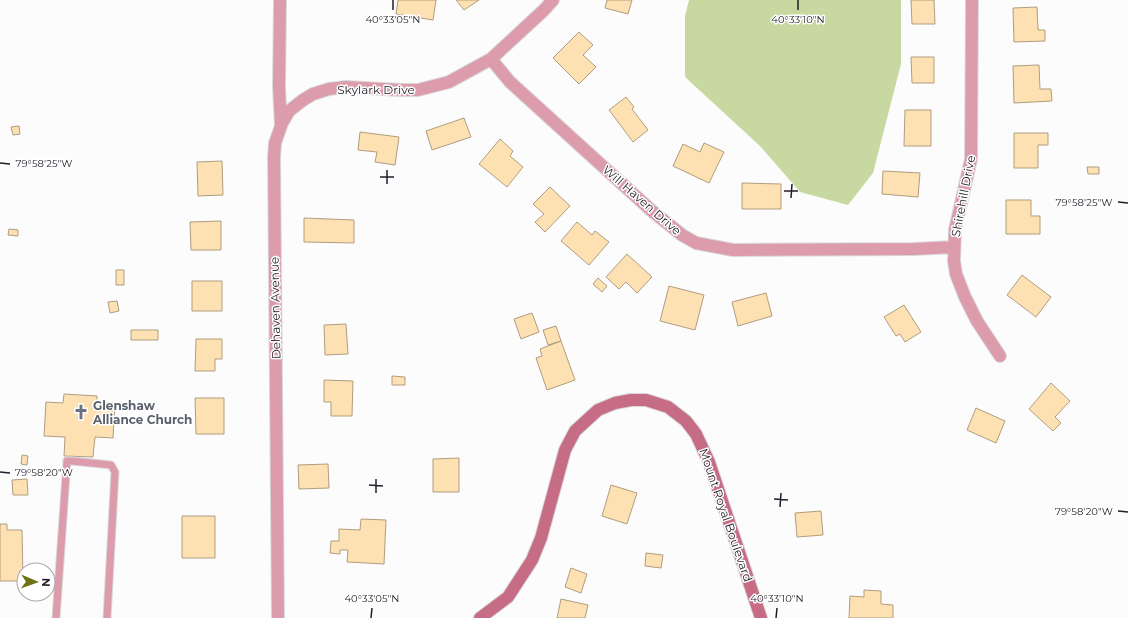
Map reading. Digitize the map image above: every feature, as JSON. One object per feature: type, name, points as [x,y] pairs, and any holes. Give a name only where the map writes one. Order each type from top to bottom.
[{"type":"main road","name":"Mount Royal Boulevard","points":[[480,618],[508,597],[532,560],[541,538],[565,450],[575,431],[598,410],[615,403],[646,400],[668,407],[686,421],[696,434],[709,462],[761,618]]},
{"type":"street","name":"Dehaven Avenue","points":[[278,618],[274,157],[275,144],[281,126],[279,87],[280,0]]},
{"type":"street","name":"Skylark Drive","points":[[281,126],[289,111],[303,100],[313,94],[329,89],[346,87],[418,90],[448,82],[491,59],[553,0]]},
{"type":"street","name":"Shirehill Drive","points":[[972,0],[971,159],[955,230],[954,261],[956,274],[964,297],[977,321],[1000,356]]},
{"type":"street","name":"Will Haven Drive","points":[[491,59],[510,82],[652,211],[682,235],[696,243],[733,250],[914,249],[954,247]]},
{"type":"lane","points":[[56,618],[68,461],[111,465],[116,472],[108,618]]},
{"type":"green space","points":[[689,0],[901,0],[901,64],[873,173],[848,205],[800,192],[760,146],[685,77],[685,16]]},
{"type":"building","points":[[398,0],[436,0],[433,20],[396,14]]},
{"type":"building","points":[[456,0],[479,0],[464,10]]},
{"type":"building","points":[[607,0],[632,0],[628,14],[605,8]]},
{"type":"building","points":[[911,0],[934,0],[935,24],[912,24]]},
{"type":"building","points":[[1037,7],[1038,30],[1045,30],[1045,41],[1014,42],[1013,8]]},
{"type":"building","points":[[579,32],[593,45],[583,55],[596,67],[579,84],[553,58]]},
{"type":"building","points":[[911,57],[934,57],[934,83],[912,83]]},
{"type":"building","points":[[1039,65],[1040,89],[1051,89],[1052,101],[1014,103],[1013,66]]},
{"type":"building","points":[[626,97],[634,107],[632,109],[648,130],[633,142],[609,110]]},
{"type":"building","points":[[905,110],[931,110],[931,146],[904,146]]},
{"type":"building","points":[[464,118],[471,137],[432,150],[426,131]]},
{"type":"building","points":[[19,126],[20,134],[13,135],[11,127]]},
{"type":"building","points":[[360,132],[399,137],[395,165],[375,162],[377,152],[358,150]]},
{"type":"building","points":[[1014,133],[1048,133],[1048,145],[1038,145],[1038,168],[1014,168]]},
{"type":"building","points":[[500,139],[513,151],[510,156],[523,167],[507,187],[479,164]]},
{"type":"building","points":[[704,143],[724,152],[709,183],[673,166],[683,144],[700,152]]},
{"type":"building","points":[[222,161],[223,195],[198,196],[197,162]]},
{"type":"building","points":[[1087,167],[1099,167],[1099,174],[1088,174]]},
{"type":"building","points":[[883,171],[920,173],[918,197],[882,194]]},
{"type":"building","points":[[742,183],[781,184],[781,209],[742,209]]},
{"type":"building","points":[[550,187],[570,206],[545,232],[535,222],[544,214],[533,204]]},
{"type":"building","points":[[1006,200],[1031,200],[1031,216],[1040,216],[1040,234],[1006,234]]},
{"type":"building","points":[[304,218],[354,220],[354,243],[304,242]]},
{"type":"building","points":[[221,221],[221,250],[191,250],[190,222]]},
{"type":"building","points":[[577,222],[592,235],[595,231],[609,242],[589,265],[561,241]]},
{"type":"building","points":[[9,229],[18,230],[18,236],[8,235]]},
{"type":"building","points":[[627,254],[652,277],[637,293],[626,282],[619,289],[606,277]]},
{"type":"building","points":[[116,270],[124,270],[124,285],[116,285]]},
{"type":"building","points":[[1022,275],[1051,297],[1036,317],[1007,295]]},
{"type":"building","points":[[598,278],[607,286],[602,292],[593,284]]},
{"type":"building","points":[[192,281],[222,281],[222,311],[192,311]]},
{"type":"building","points":[[669,286],[704,295],[695,330],[660,321]]},
{"type":"building","points":[[766,293],[772,316],[738,326],[732,302]]},
{"type":"building","points":[[117,301],[119,311],[110,313],[108,302]]},
{"type":"building","points":[[904,305],[921,332],[905,342],[900,334],[896,336],[884,317]]},
{"type":"building","points":[[532,313],[539,332],[521,339],[514,319]]},
{"type":"building","points":[[346,324],[348,354],[325,355],[324,325]]},
{"type":"building","points":[[556,326],[561,341],[548,345],[543,330]]},
{"type":"building","points":[[131,330],[158,330],[158,340],[131,340]]},
{"type":"building","points":[[196,339],[222,339],[222,359],[215,359],[215,371],[195,371]]},
{"type":"building","points":[[561,341],[575,380],[547,390],[536,358],[542,356],[540,349]]},
{"type":"building","points":[[392,376],[405,377],[405,385],[392,385]]},
{"type":"building","points":[[324,380],[353,381],[352,416],[331,416],[331,402],[324,402]]},
{"type":"building","points":[[1051,383],[1070,401],[1055,417],[1061,423],[1053,431],[1029,409]]},
{"type":"building","points":[[64,394],[97,396],[97,402],[115,403],[113,438],[95,437],[93,457],[64,456],[65,437],[44,436],[46,402],[63,403]]},
{"type":"building","points":[[195,398],[224,398],[224,434],[196,434]]},
{"type":"building","points":[[976,408],[1005,421],[996,443],[967,430]]},
{"type":"building","points":[[22,455],[28,456],[27,465],[21,464]]},
{"type":"building","points":[[459,458],[459,492],[433,492],[433,459]]},
{"type":"building","points":[[328,464],[329,488],[299,489],[298,465]]},
{"type":"building","points":[[27,479],[28,495],[13,495],[12,480]]},
{"type":"building","points":[[611,485],[637,493],[627,524],[602,516]]},
{"type":"building","points":[[821,511],[823,535],[797,537],[795,513]]},
{"type":"building","points":[[182,516],[215,516],[215,558],[182,558]]},
{"type":"building","points":[[361,519],[386,520],[384,564],[347,562],[348,550],[340,550],[340,554],[330,553],[331,541],[339,541],[339,529],[360,530]]},
{"type":"building","points":[[0,524],[7,524],[7,530],[22,530],[23,562],[16,562],[16,581],[0,581]]},
{"type":"building","points":[[646,553],[663,555],[661,568],[645,566]]},
{"type":"building","points":[[571,568],[587,574],[581,593],[565,587]]},
{"type":"building","points":[[864,590],[881,591],[881,604],[893,605],[893,618],[849,618],[850,596],[864,597]]},
{"type":"building","points":[[561,599],[588,605],[585,618],[557,618]]},
{"type":"place","name":"Glenshaw Alliance Church","points":[[81,412]]}]
